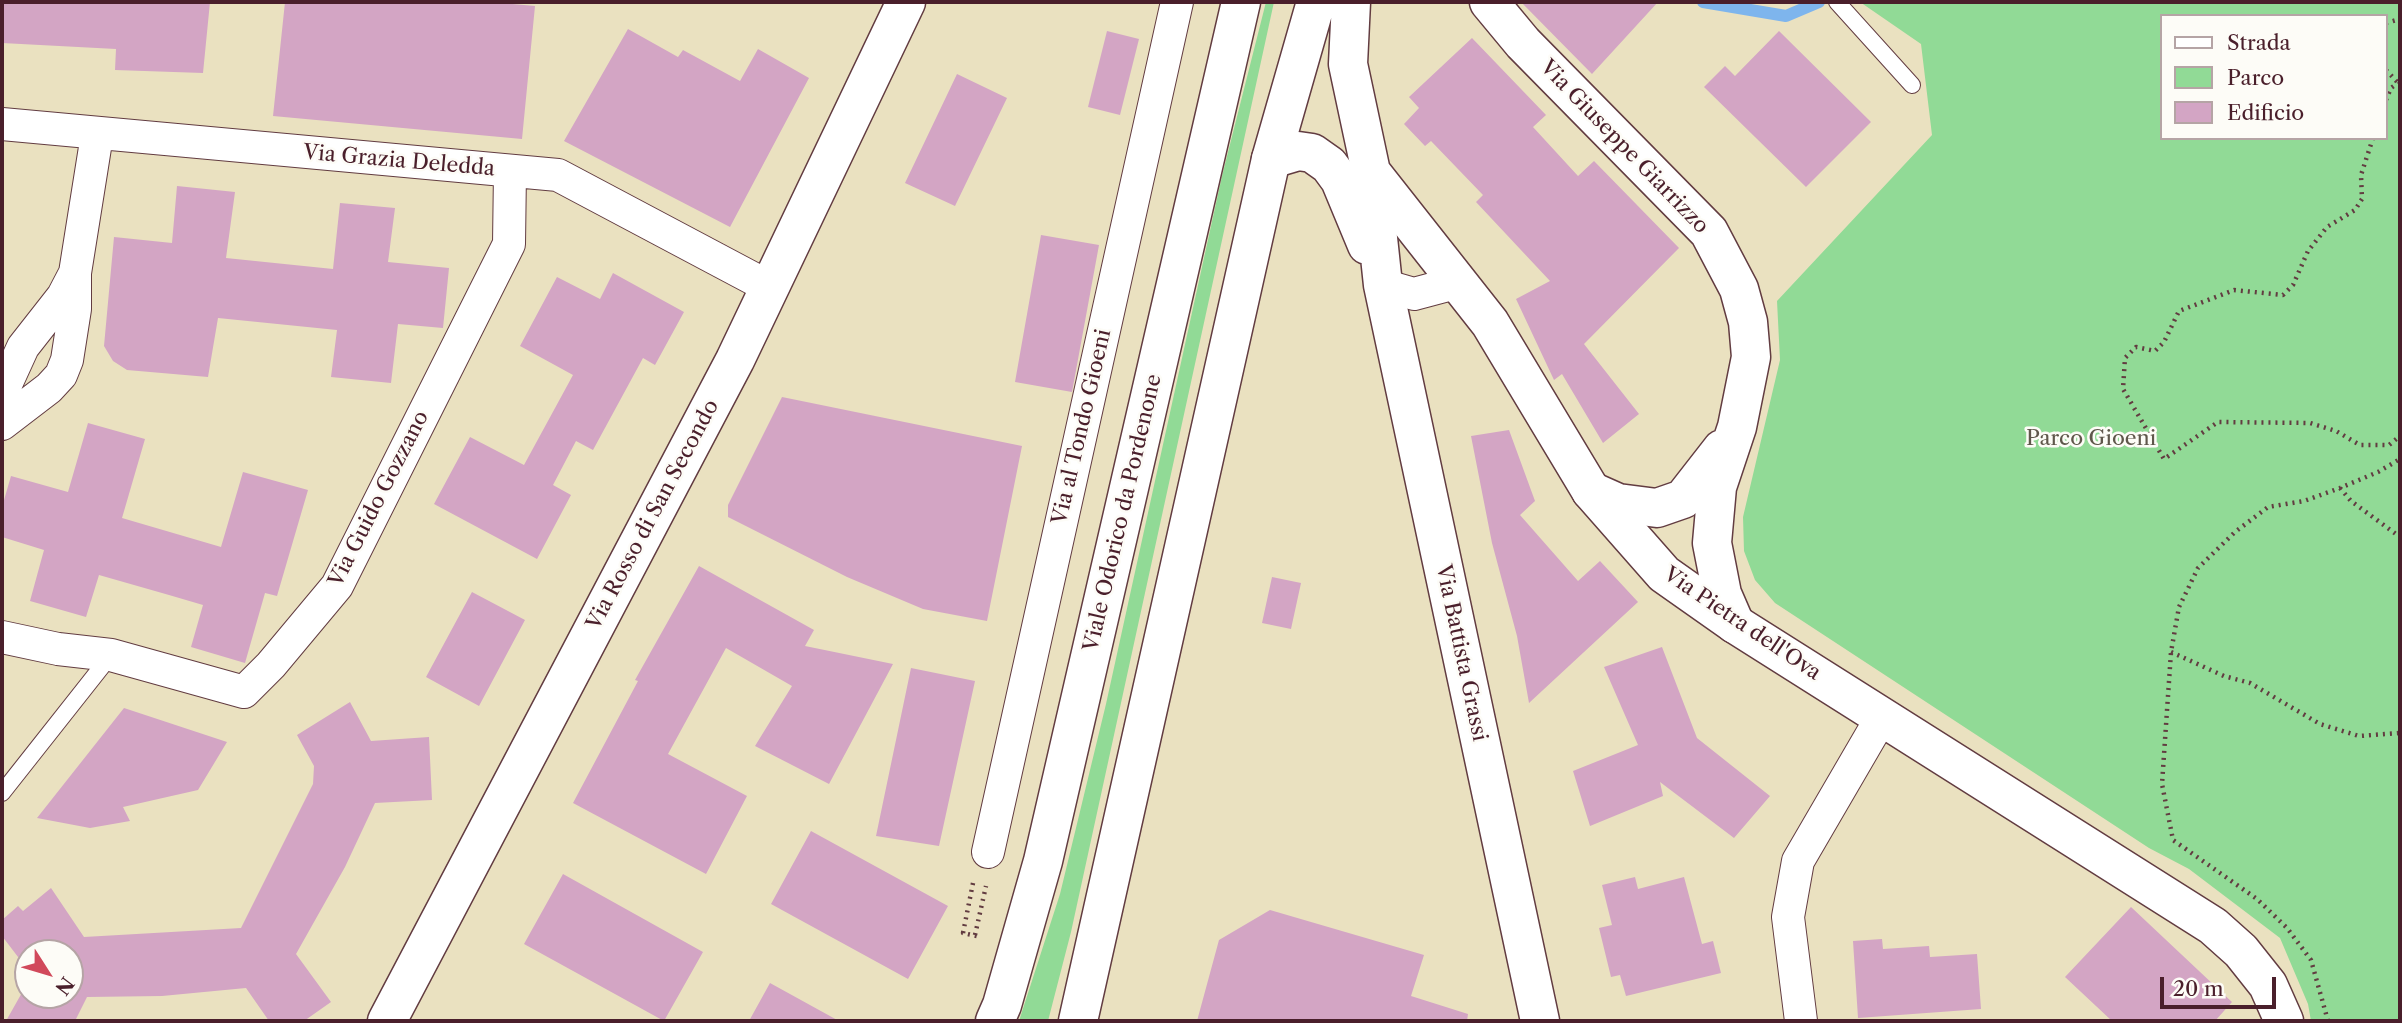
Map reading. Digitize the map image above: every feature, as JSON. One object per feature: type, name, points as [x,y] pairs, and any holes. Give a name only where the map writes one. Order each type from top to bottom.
[{"type":"main road","name":"Via Rosso di San Secondo","points":[[387,1021],[735,360],[906,2]]},
{"type":"main road","name":"Viale Odorico da Pordenone","points":[[995,1021],[1002,1005],[1043,861],[1241,2]]},
{"type":"main road","points":[[1078,1021],[1191,505],[1271,159],[1316,2]]},
{"type":"main road","name":"Via Pietra dell'Ova","points":[[1351,2],[1349,64],[1371,172],[1490,323],[1591,491],[1664,574],[1735,624],[1883,715],[2213,926],[2241,951],[2268,985],[2284,1021]]},
{"type":"main road","name":"Via Giuseppe Giarrizzo","points":[[1489,2],[1523,43],[1709,232],[1739,289],[1748,322],[1751,357],[1737,427],[1717,486],[1712,543],[1722,594],[1735,624]]},
{"type":"main road","points":[[1271,159],[1298,151],[1312,153],[1329,164],[1340,180],[1383,285]]},
{"type":"main road","points":[[1371,172],[1383,285]]},
{"type":"main road","name":"Via Battista Grassi","points":[[1383,285],[1540,1021]]},
{"type":"main road","points":[[1591,491],[1618,503],[1657,508],[1682,499],[1737,427]]},
{"type":"street","name":"Via al Tondo Gioeni","points":[[988,852],[1177,2]]},
{"type":"street","name":"Via Grazia Deledda","points":[[2,124],[97,135],[558,175],[769,287]]},
{"type":"street","points":[[2,424],[61,375],[72,337],[75,273],[97,135]]},
{"type":"street","name":"Via Guido Gozzano","points":[[2,637],[58,649],[111,655],[244,692],[271,666],[337,586],[509,244],[510,171]]},
{"type":"street","points":[[2,393],[23,347],[63,296],[75,273]]},
{"type":"street","points":[[1383,285],[1414,295],[1459,282]]},
{"type":"street","points":[[1801,1021],[1788,917],[1798,861],[1883,715]]},
{"type":"lane","points":[[1837,2],[1912,85]]},
{"type":"lane","points":[[2,793],[111,655]]},
{"type":"path","points":[[2372,140],[2361,175],[2362,199],[2355,210],[2327,227],[2308,251],[2293,285],[2283,295],[2234,290],[2179,311],[2164,342],[2155,351],[2136,347],[2125,358],[2123,389],[2164,459],[2218,422],[2310,423],[2336,431],[2360,446],[2389,445],[2400,436]]},
{"type":"path","points":[[2328,1021],[2311,960],[2287,928],[2257,899],[2173,840],[2162,784],[2171,652],[2179,607],[2198,568],[2268,507],[2304,501],[2340,488],[2378,472],[2400,459]]},
{"type":"path","points":[[2340,488],[2351,501],[2400,537]]},
{"type":"path","points":[[2171,652],[2250,683],[2320,724],[2359,736],[2400,733]]},
{"type":"path","points":[[988,852],[974,882],[964,933],[992,940]]},
{"type":"path","points":[[975,935],[987,884]]},
{"type":"green space","points":[[1266,2],[1274,2],[1071,932],[1048,1021],[1019,1021],[1060,894],[1106,704],[1222,176]]},
{"type":"green space","name":"Parco Gioeni","points":[[1860,2],[2400,2],[2400,1021],[2311,1021],[2308,1004],[2280,938],[2189,869],[2149,848],[1775,603],[1755,580],[1744,551],[1743,517],[1780,360],[1777,301],[1932,135],[1921,44]]},
{"type":"building","points":[[2,2],[210,2],[203,73],[115,70],[116,49],[2,43]]},
{"type":"building","points":[[285,2],[490,2],[535,6],[522,139],[273,116]]},
{"type":"building","points":[[1521,2],[1658,2],[1592,74]]},
{"type":"building","points":[[628,29],[678,57],[683,50],[740,81],[758,49],[809,78],[730,227],[564,141]]},
{"type":"building","points":[[1107,31],[1139,39],[1120,115],[1088,107]]},
{"type":"building","points":[[1779,31],[1871,122],[1806,187],[1704,87],[1725,66],[1735,76]]},
{"type":"building","points":[[1472,38],[1546,115],[1533,127],[1578,176],[1594,161],[1679,248],[1584,344],[1639,414],[1603,443],[1562,374],[1554,380],[1516,299],[1550,281],[1476,202],[1483,195],[1431,141],[1425,146],[1404,124],[1419,108],[1409,97]]},
{"type":"building","points":[[957,74],[1007,98],[955,206],[905,183]]},
{"type":"building","points":[[177,186],[235,192],[226,258],[333,269],[340,203],[395,208],[388,262],[449,268],[443,328],[398,324],[391,383],[331,377],[337,330],[218,318],[208,377],[127,370],[113,361],[104,346],[114,237],[172,243]]},
{"type":"building","points":[[1041,235],[1099,245],[1072,392],[1015,382]]},
{"type":"building","points":[[613,273],[684,312],[655,365],[643,358],[593,450],[576,441],[553,485],[571,495],[537,559],[434,504],[470,437],[524,465],[573,375],[520,346],[557,277],[600,299]]},
{"type":"building","points":[[782,397],[1022,446],[987,621],[923,609],[847,577],[728,517],[728,505]]},
{"type":"building","points":[[88,423],[145,439],[122,518],[221,547],[243,472],[308,490],[277,596],[265,593],[245,663],[191,647],[203,605],[169,595],[99,575],[86,617],[30,601],[44,550],[2,537],[2,507],[11,476],[68,492]]},
{"type":"building","points":[[1509,430],[1535,501],[1520,515],[1578,581],[1600,561],[1638,602],[1529,703],[1517,636],[1492,543],[1471,436]]},
{"type":"building","points":[[699,566],[814,630],[805,646],[893,664],[829,784],[755,746],[792,686],[726,648],[668,754],[747,796],[706,874],[573,803],[638,681],[635,680]]},
{"type":"building","points":[[1272,577],[1301,583],[1291,629],[1262,623]]},
{"type":"building","points":[[472,592],[525,620],[479,706],[426,677]]},
{"type":"building","points":[[1662,647],[1697,738],[1770,796],[1734,838],[1660,782],[1663,796],[1590,826],[1573,771],[1638,745],[1604,667]]},
{"type":"building","points":[[911,668],[975,681],[939,846],[876,836]]},
{"type":"building","points":[[350,702],[371,741],[429,737],[432,800],[375,803],[345,867],[296,954],[331,1002],[304,1021],[269,1021],[246,988],[162,996],[87,997],[84,1003],[84,939],[14,939],[14,952],[2,936],[2,920],[18,906],[23,911],[51,888],[84,937],[241,928],[313,784],[314,766],[297,735]]},
{"type":"building","points":[[124,708],[227,742],[198,790],[123,807],[130,821],[90,828],[37,818]]},
{"type":"building","points":[[811,831],[948,906],[908,979],[771,904]]},
{"type":"building","points":[[563,874],[703,952],[664,1021],[524,944]]},
{"type":"building","points":[[1635,877],[1638,889],[1684,877],[1702,944],[1713,941],[1721,973],[1626,996],[1620,975],[1611,977],[1599,928],[1612,925],[1602,885]]},
{"type":"building","points":[[2131,907],[2232,1002],[2215,1021],[2112,1021],[2065,977]]},
{"type":"building","points":[[1270,910],[1424,955],[1411,996],[1468,1014],[1467,1021],[1197,1021],[1219,940]]},
{"type":"building","points":[[1882,939],[1883,949],[1929,946],[1930,957],[1977,954],[1981,1009],[1858,1018],[1853,941]]},
{"type":"building","points":[[770,983],[839,1021],[749,1021]]},
{"type":"building","points":[[14,1007],[14,1009],[81,1009],[75,1021],[6,1021]]},
{"type":"waterway","points":[[1703,2],[1786,16],[1819,2]]}]
